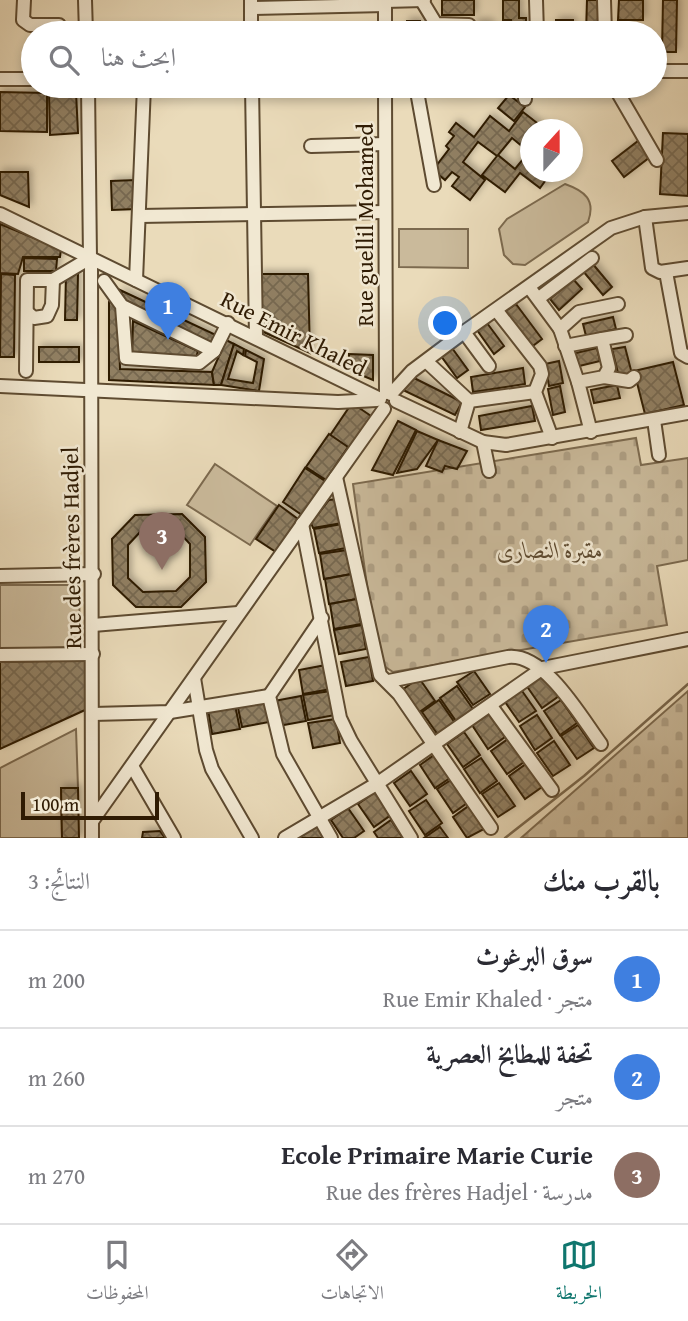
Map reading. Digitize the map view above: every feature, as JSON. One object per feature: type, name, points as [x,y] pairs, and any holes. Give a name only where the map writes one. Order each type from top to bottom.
[{"type":"street","points":[[24,0],[24,21]]},
{"type":"street","points":[[85,0],[86,21]]},
{"type":"street","points":[[536,0],[537,21]]},
{"type":"street","points":[[604,0],[605,21]]},
{"type":"street","points":[[251,4],[423,1],[434,21]]},
{"type":"street","points":[[385,2],[385,21]]},
{"type":"street","points":[[667,71],[688,71]]},
{"type":"street","points":[[0,79],[21,79]]},
{"type":"street","name":"Rue des frères Hadjel","points":[[88,98],[94,574],[92,838]]},
{"type":"street","points":[[136,280],[144,98]]},
{"type":"street","points":[[252,98],[256,337]]},
{"type":"street","name":"Rue guellil Mohamed","points":[[385,98],[386,399]]},
{"type":"street","points":[[418,98],[434,185]]},
{"type":"street","points":[[621,98],[657,160]]},
{"type":"street","points":[[310,146],[385,144]]},
{"type":"street","points":[[140,216],[385,212]]},
{"type":"street","points":[[93,821],[337,477],[386,399],[412,372],[464,332],[611,229],[645,217],[688,213]]},
{"type":"street","name":"Rue Emir Khaled","points":[[0,214],[228,323],[342,383],[386,399],[483,442]]},
{"type":"street","points":[[645,217],[652,268],[666,272],[688,268]]},
{"type":"street","points":[[26,371],[27,280],[53,280],[90,258]]},
{"type":"street","points":[[538,298],[592,258]]},
{"type":"street","points":[[90,298],[114,270]]},
{"type":"street","points":[[666,272],[681,353],[688,357]]},
{"type":"street","points":[[27,312],[34,318],[47,316],[52,305],[53,280]]},
{"type":"street","points":[[104,281],[122,306],[214,351]]},
{"type":"street","points":[[529,287],[560,329],[591,432]]},
{"type":"street","points":[[560,329],[579,312],[618,304]]},
{"type":"street","points":[[122,306],[125,358],[200,363],[214,351],[228,323]]},
{"type":"street","points":[[497,311],[540,366],[542,374],[535,391],[552,438]]},
{"type":"street","points":[[464,332],[489,366]]},
{"type":"street","points":[[565,346],[626,335]]},
{"type":"street","points":[[602,339],[609,368],[604,377]]},
{"type":"street","points":[[427,362],[469,401]]},
{"type":"street","points":[[385,364],[393,374],[412,372]]},
{"type":"street","points":[[578,382],[604,377],[629,381],[634,377]]},
{"type":"street","points":[[338,402],[345,390],[342,383]]},
{"type":"street","points":[[0,386],[338,402],[386,399]]},
{"type":"street","points":[[469,401],[535,391]]},
{"type":"street","points":[[460,432],[469,401]]},
{"type":"street","points":[[489,471],[483,442],[506,445],[688,413]]},
{"type":"street","points":[[654,420],[659,455]]},
{"type":"street","points":[[337,477],[380,675],[389,681],[491,828]]},
{"type":"street","points":[[303,524],[340,718],[351,741],[411,838]]},
{"type":"street","points":[[0,576],[94,574]]},
{"type":"street","points":[[93,625],[239,613]]},
{"type":"street","points":[[93,714],[170,712],[269,696],[322,618]]},
{"type":"street","points":[[285,838],[378,783],[543,668],[688,639]]},
{"type":"street","points":[[0,655],[93,654]]},
{"type":"street","points":[[389,681],[515,656],[543,668],[601,744]]},
{"type":"street","points":[[194,678],[201,708],[205,750],[212,769],[251,838]]},
{"type":"street","points":[[269,696],[282,754],[331,838]]},
{"type":"street","points":[[491,706],[552,790]]},
{"type":"street","points":[[132,766],[174,838]]},
{"type":"green space","points":[[565,184],[587,197],[591,208],[588,222],[525,265],[513,264],[504,255],[499,229],[507,219]]},
{"type":"green space","points":[[399,229],[468,229],[468,268],[399,267]]},
{"type":"green space","name":"مقبرة النصارى","points":[[636,438],[641,465],[688,458],[688,560],[657,566],[667,625],[393,672],[384,666],[373,629],[353,484]]},
{"type":"green space","points":[[215,464],[277,506],[250,545],[187,505]]},
{"type":"green space","points":[[0,585],[79,585],[80,647],[0,649]]},
{"type":"green space","points":[[688,691],[688,838],[521,838]]},
{"type":"green space","points":[[76,729],[78,788],[61,788],[62,838],[0,838],[0,768]]},
{"type":"building","points":[[442,0],[474,0],[474,15],[442,15]]},
{"type":"building","points":[[503,0],[519,0],[519,18],[526,18],[526,21],[503,20]]},
{"type":"building","points":[[587,0],[601,0],[600,21],[586,21]]},
{"type":"building","points":[[619,0],[643,0],[643,20],[618,20]]},
{"type":"building","points":[[663,0],[677,0],[676,52],[667,52],[667,21],[663,21]]},
{"type":"building","points":[[0,92],[21,92],[21,98],[47,98],[47,132],[0,131]]},
{"type":"building","points":[[49,98],[76,98],[78,133],[50,135]]},
{"type":"building","points":[[506,98],[513,98],[525,107],[514,121],[498,108]]},
{"type":"building","points":[[523,112],[532,119],[520,119],[520,145],[512,138],[498,155],[515,169],[520,163],[520,173],[505,192],[482,175],[497,156],[478,142],[463,162],[485,180],[470,200],[452,186],[459,177],[452,172],[445,180],[433,170],[449,149],[446,146],[454,136],[449,132],[456,123],[474,137],[490,116],[509,131]]},
{"type":"building","points":[[663,133],[688,134],[688,196],[660,194]]},
{"type":"building","points":[[638,141],[650,157],[624,177],[612,161]]},
{"type":"building","points":[[0,172],[28,172],[29,207],[0,195]]},
{"type":"building","points":[[136,180],[137,209],[112,210],[111,181]]},
{"type":"building","points":[[532,182],[544,182],[540,188]]},
{"type":"building","points":[[0,224],[61,249],[60,257],[23,257],[18,274],[0,273]]},
{"type":"building","points":[[24,258],[57,259],[56,271],[24,271]]},
{"type":"building","points":[[592,263],[612,287],[603,295],[583,271]]},
{"type":"building","points":[[66,273],[78,273],[77,320],[65,320]]},
{"type":"building","points":[[1,274],[15,275],[14,357],[0,357]]},
{"type":"building","points":[[259,274],[308,274],[310,353],[259,330]]},
{"type":"building","points":[[573,279],[582,289],[559,310],[550,299]]},
{"type":"building","points":[[120,290],[218,336],[214,346],[125,300]]},
{"type":"building","points":[[113,298],[118,305],[120,369],[212,372],[214,385],[109,380],[109,302]]},
{"type":"building","points":[[516,304],[542,339],[530,348],[504,312]]},
{"type":"building","points":[[613,317],[616,329],[586,336],[583,324]]},
{"type":"building","points":[[133,321],[198,351],[196,358],[132,357]]},
{"type":"building","points":[[487,323],[504,346],[494,354],[477,330]]},
{"type":"building","points":[[226,340],[234,344],[221,385],[214,385],[212,372]]},
{"type":"building","points":[[234,344],[244,349],[243,355],[237,351],[228,379],[253,383],[257,362],[245,356],[246,350],[264,359],[259,391],[221,385]]},
{"type":"building","points":[[39,347],[79,347],[79,362],[39,362]]},
{"type":"building","points":[[625,347],[632,374],[619,377],[612,349]]},
{"type":"building","points":[[452,348],[468,370],[457,378],[441,356]]},
{"type":"building","points":[[597,348],[600,361],[575,367],[572,354]]},
{"type":"building","points":[[349,354],[373,355],[373,380],[349,370]]},
{"type":"building","points":[[559,361],[563,383],[549,386],[545,364]]},
{"type":"building","points":[[673,362],[684,405],[645,414],[634,371]]},
{"type":"building","points":[[523,368],[525,384],[473,392],[471,377]]},
{"type":"building","points":[[410,376],[462,402],[455,415],[403,390]]},
{"type":"building","points":[[617,385],[620,398],[594,403],[591,390]]},
{"type":"building","points":[[560,386],[565,412],[553,415],[548,389]]},
{"type":"building","points":[[352,403],[371,416],[349,450],[329,437]]},
{"type":"building","points":[[532,406],[535,421],[481,430],[479,416]]},
{"type":"building","points":[[398,421],[416,430],[393,475],[372,470]]},
{"type":"building","points":[[417,431],[438,440],[417,469],[397,473]]},
{"type":"building","points":[[329,434],[348,447],[326,480],[306,467]]},
{"type":"building","points":[[438,440],[467,451],[457,469],[445,466],[442,472],[426,466]]},
{"type":"building","points":[[305,468],[325,481],[302,515],[283,502]]},
{"type":"building","points":[[337,499],[342,523],[313,528],[311,523],[329,500]]},
{"type":"building","points":[[279,505],[298,519],[276,552],[256,539]]},
{"type":"building","points":[[182,514],[205,537],[206,582],[181,607],[136,607],[113,585],[112,539],[135,515]],"holes":[[[176,529],[190,544],[190,577],[176,591],[143,592],[128,578],[128,545],[142,530]]]},
{"type":"building","points":[[342,524],[346,548],[319,553],[314,529]]},
{"type":"building","points":[[347,550],[351,574],[324,579],[320,554]]},
{"type":"building","points":[[352,574],[357,599],[329,604],[325,579]]},
{"type":"building","points":[[357,599],[361,624],[334,629],[330,604]]},
{"type":"building","points":[[362,625],[366,649],[339,654],[334,630]]},
{"type":"building","points":[[369,657],[373,681],[346,686],[341,662]]},
{"type":"building","points":[[86,660],[85,710],[0,749],[0,662]]},
{"type":"building","points":[[326,665],[331,689],[303,694],[299,670]]},
{"type":"building","points":[[474,671],[490,694],[473,705],[457,682]]},
{"type":"building","points":[[543,673],[559,696],[542,708],[526,685]]},
{"type":"building","points":[[419,678],[435,701],[418,713],[402,690]]},
{"type":"building","points":[[457,686],[473,709],[456,721],[440,698]]},
{"type":"building","points":[[520,688],[536,711],[519,722],[503,699]]},
{"type":"building","points":[[331,691],[335,715],[308,720],[303,695]]},
{"type":"building","points":[[301,696],[306,721],[278,726],[274,701]]},
{"type":"building","points":[[265,698],[269,722],[242,727],[237,703]]},
{"type":"building","points":[[439,700],[455,723],[438,735],[422,712]]},
{"type":"building","points":[[561,700],[577,723],[560,735],[544,711]]},
{"type":"building","points":[[235,705],[240,729],[212,734],[208,710]]},
{"type":"building","points":[[489,714],[505,737],[488,749],[472,725]]},
{"type":"building","points":[[537,715],[552,738],[535,750],[520,726]]},
{"type":"building","points":[[336,719],[340,743],[313,748],[308,723]]},
{"type":"building","points":[[578,725],[594,748],[577,759],[561,736]]},
{"type":"building","points":[[464,732],[480,755],[463,767],[447,744]]},
{"type":"building","points":[[508,739],[524,762],[507,774],[491,751]]},
{"type":"building","points":[[554,741],[570,765],[553,776],[537,753]]},
{"type":"building","points":[[437,753],[453,776],[435,788],[420,765]]},
{"type":"building","points":[[481,758],[497,781],[480,793],[464,769]]},
{"type":"building","points":[[526,764],[542,787],[525,799],[509,776]]},
{"type":"building","points":[[411,771],[427,794],[410,806],[394,783]]},
{"type":"building","points":[[454,778],[470,801],[453,813],[437,789]]},
{"type":"building","points":[[499,783],[515,806],[498,817],[482,794]]},
{"type":"building","points":[[61,788],[78,788],[79,838],[62,838]]},
{"type":"building","points":[[375,792],[391,815],[374,827],[358,804]]},
{"type":"building","points":[[426,800],[442,823],[425,835],[409,811]]},
{"type":"building","points":[[470,805],[486,828],[467,838],[453,817]]},
{"type":"building","points":[[348,808],[364,831],[354,838],[343,838],[331,820]]},
{"type":"building","points":[[391,820],[403,838],[378,838],[374,832]]},
{"type":"building","points":[[317,825],[326,838],[300,837]]},
{"type":"building","points":[[440,827],[448,838],[424,838]]},
{"type":"building","points":[[160,831],[165,838],[142,838],[143,832]]},
{"type":"waterway","points":[[505,838],[584,776],[688,684]]},
{"type":"place","name":"سوق البرغوث","points":[[168,340]]},
{"type":"place","name":"Ecole Primaire Marie Curie","points":[[162,570]]},
{"type":"place","name":"تحفة للمطابخ العصرية","points":[[546,663]]}]
